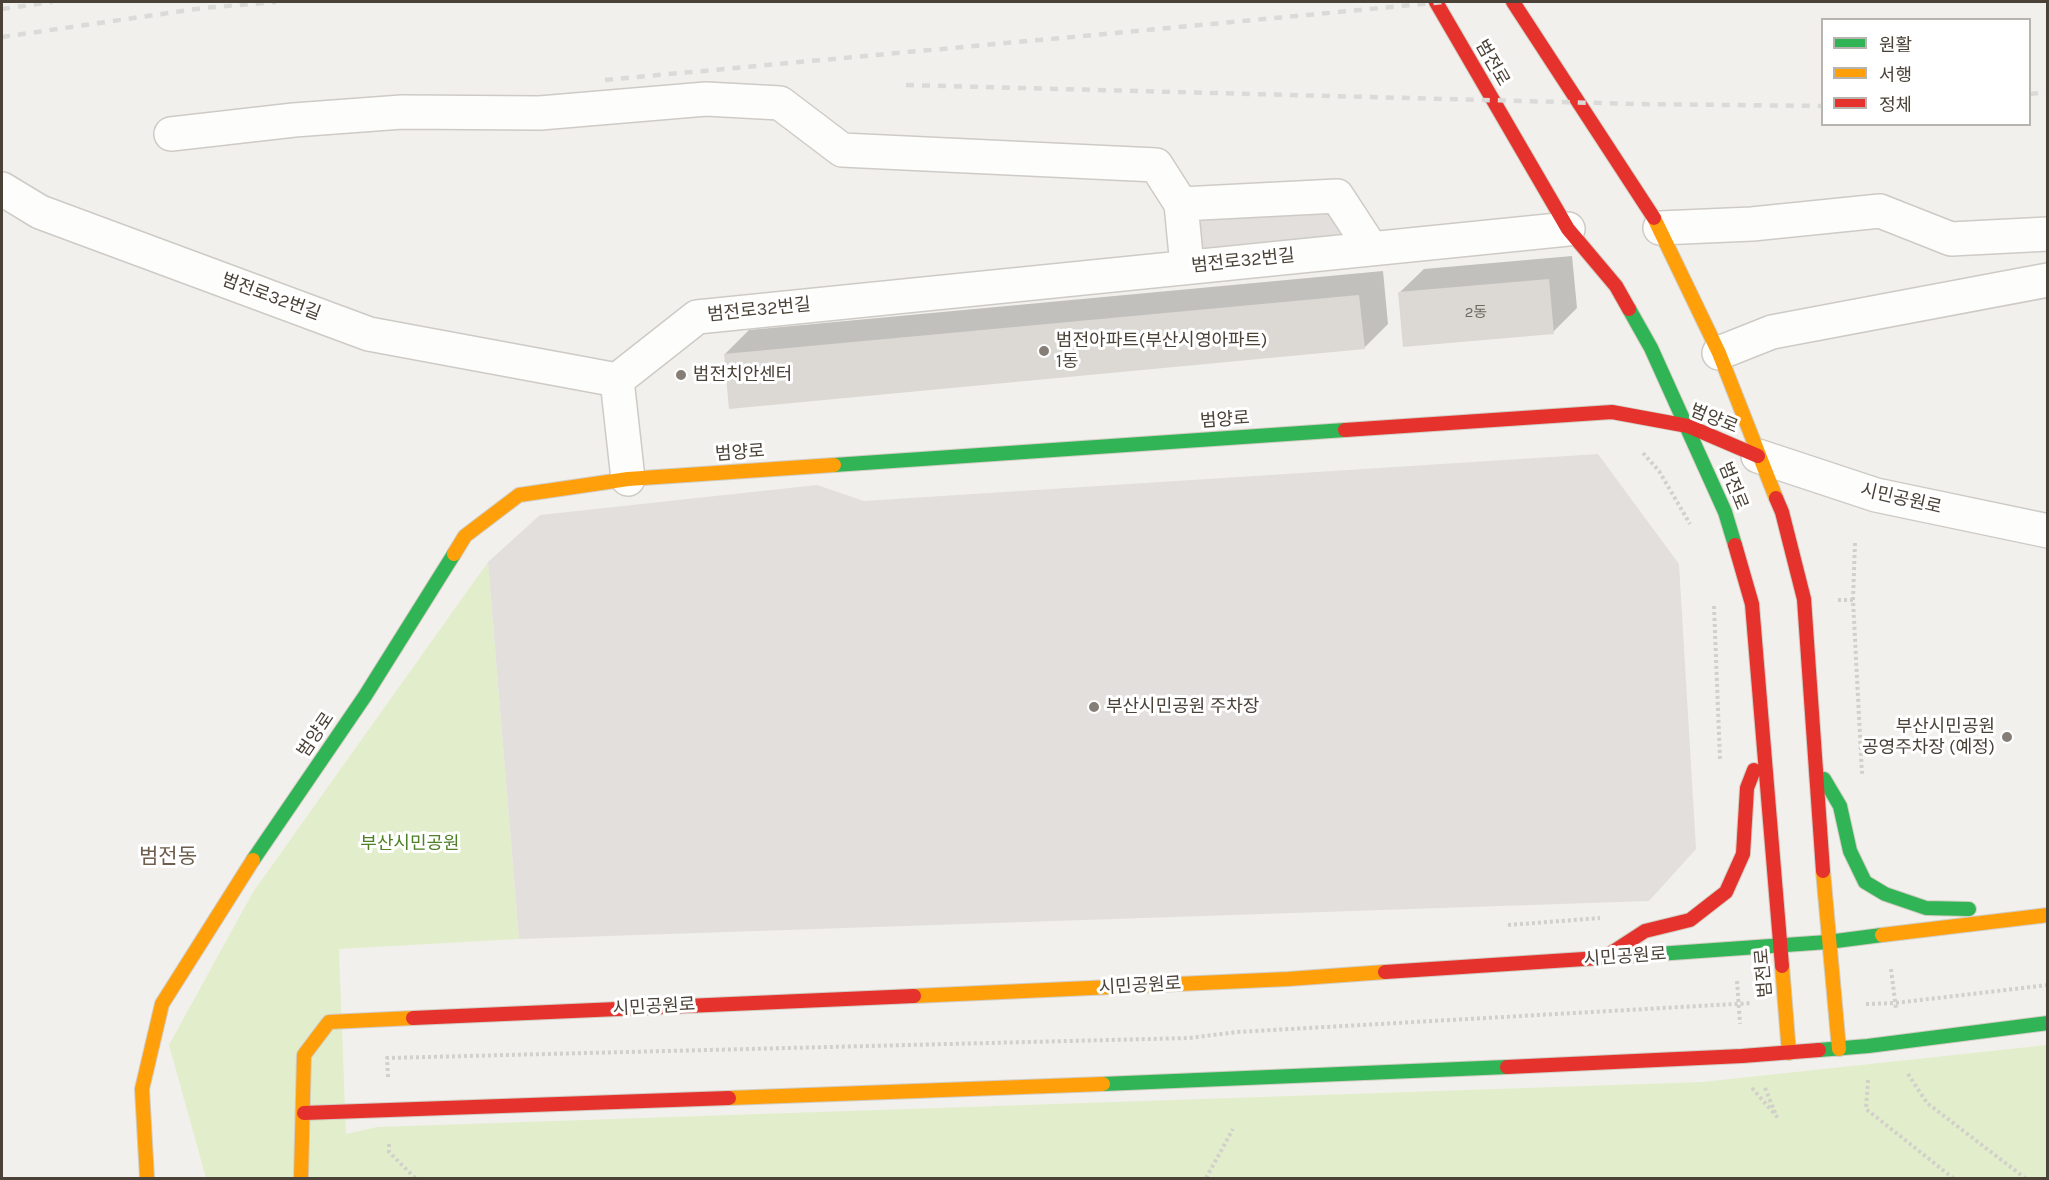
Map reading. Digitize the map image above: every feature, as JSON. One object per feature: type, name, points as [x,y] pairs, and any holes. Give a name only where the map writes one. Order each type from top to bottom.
[{"type":"main road","name":"범전로","points":[[1436,2],[1568,229],[1616,286],[1651,348],[1725,512],[1752,604],[1789,1053]]},
{"type":"main road","name":"범전로","points":[[1513,2],[1660,228],[1719,353],[1782,512],[1804,599],[1828,942],[1839,1049]]},
{"type":"main road","name":"범양로","points":[[147,1179],[142,1089],[162,1004],[249,866],[365,696],[465,536],[519,495],[628,479],[1612,412],[1688,426],[1758,456]]},
{"type":"main road","points":[[1604,958],[1645,931],[1690,920],[1726,892],[1743,854],[1747,788],[1765,744]]},
{"type":"main road","points":[[1816,764],[1840,806],[1850,851],[1865,882],[1885,894],[1926,908],[1978,909],[2014,919]]},
{"type":"main road","name":"시민공원로","points":[[301,1179],[304,1056],[329,1022],[1276,980],[1828,942],[2048,915]]},
{"type":"main road","points":[[304,1113],[1320,1076],[1789,1053],[1898,1043],[2048,1023]]},
{"type":"street","points":[[171,134],[294,120],[402,112],[540,113],[706,99],[780,103],[842,150],[1156,165],[1181,204],[1187,266]]},
{"type":"street","name":"범전로32번길","points":[[2,189],[40,212],[369,334],[617,380],[697,317],[1568,229]]},
{"type":"street","points":[[1181,204],[1337,196],[1371,248]]},
{"type":"street","points":[[1660,228],[1752,224],[1880,211],[1951,239],[2048,234]]},
{"type":"street","points":[[1719,353],[1772,332],[2048,280]]},
{"type":"street","points":[[617,380],[628,479]]},
{"type":"street","name":"시민공원로","points":[[1758,456],[1876,495],[2048,531]]},
{"type":"path","points":[[1642,452],[1659,471],[1692,527]]},
{"type":"path","points":[[1853,600],[1855,543]]},
{"type":"path","points":[[1712,598],[1715,608],[1720,762]]},
{"type":"path","points":[[1508,925],[1611,917]]},
{"type":"path","points":[[1866,1004],[1895,1003],[2048,984]]},
{"type":"path","points":[[387,1058],[1189,1038],[1237,1032],[1759,1002]]},
{"type":"path","points":[[1895,1003],[1899,1062],[1927,1103],[2025,1179]]},
{"type":"path","points":[[1866,1109],[1953,1179]]},
{"type":"path","points":[[1206,1179],[1233,1129]]},
{"type":"green space","name":"부산시민공원","points":[[488,562],[519,939],[339,949],[346,1134],[377,1127],[1702,1082],[2047,1045],[2047,1178],[206,1178],[169,1045],[253,892]]},
{"type":"shaded area","points":[[1340,198],[1370,240],[1193,260],[1188,204]]},
{"type":"shaded area","name":"부산시민공원 주차장","points":[[1598,454],[1679,564],[1696,849],[1649,901],[519,939],[488,562],[540,515],[817,485],[864,501]]},
{"type":"building","points":[[1549,279],[1554,334],[1403,347],[1398,292]]},
{"type":"building","name":"범전아파트(부산시영아파트) 1동","points":[[1359,295],[1365,349],[729,409],[724,354]]},
{"type":"railway","points":[[2,9],[52,2]]},
{"type":"railway","points":[[2,37],[203,8],[276,2]]},
{"type":"railway","points":[[605,80],[1443,2]]},
{"type":"railway","points":[[906,85],[1638,104],[1821,106]]},
{"type":"railway","points":[[2031,94],[2048,92]]},
{"type":"traffic: fast","points":[[1629,309],[1651,348],[1725,512],[1735,545]]},
{"type":"traffic: fast","points":[[834,465],[1345,430]]},
{"type":"traffic: fast","points":[[253,860],[365,696],[454,554]]},
{"type":"traffic: fast","points":[[1824,779],[1840,806],[1850,851],[1865,882],[1885,894],[1926,908],[1969,909]]},
{"type":"traffic: fast","points":[[1615,957],[1828,942],[1882,935]]},
{"type":"traffic: fast","points":[[1819,1050],[2048,1023]]},
{"type":"traffic: fast","points":[[1103,1084],[1507,1067]]},
{"type":"traffic: slow","points":[[1654,218],[1719,353],[1776,498]]},
{"type":"traffic: slow","points":[[454,554],[465,536],[519,495],[628,479],[834,465]]},
{"type":"traffic: slow","points":[[147,1178],[142,1089],[162,1004],[253,860]]},
{"type":"traffic: slow","points":[[1823,871],[1839,1049]]},
{"type":"traffic: slow","points":[[1882,935],[2048,915]]},
{"type":"traffic: slow","points":[[1782,966],[1789,1053]]},
{"type":"traffic: slow","points":[[914,996],[1288,979],[1385,972]]},
{"type":"traffic: slow","points":[[301,1178],[304,1055],[329,1022],[413,1018]]},
{"type":"traffic: slow","points":[[729,1098],[1103,1084]]},
{"type":"traffic: jam","points":[[1436,2],[1568,229],[1616,286],[1629,309]]},
{"type":"traffic: jam","points":[[1513,2],[1654,218]]},
{"type":"traffic: jam","points":[[1345,430],[1612,412],[1688,426],[1758,456]]},
{"type":"traffic: jam","points":[[1776,498],[1782,512],[1804,599],[1823,871]]},
{"type":"traffic: jam","points":[[1735,545],[1752,604],[1782,966]]},
{"type":"traffic: jam","points":[[1605,957],[1645,931],[1690,920],[1726,892],[1743,854],[1747,788],[1754,770]]},
{"type":"traffic: jam","points":[[1385,972],[1615,957]]},
{"type":"traffic: jam","points":[[413,1018],[914,996]]},
{"type":"traffic: jam","points":[[1507,1067],[1742,1056],[1819,1050]]},
{"type":"traffic: jam","points":[[304,1113],[729,1098]]},
{"type":"place","name":"범전아파트(부산시영아파트) 1동","points":[[1044,351]]},
{"type":"place","name":"범전치안센터","points":[[681,375]]},
{"type":"place","name":"부산시민공원 주차장","points":[[1094,707]]},
{"type":"place","name":"부산시민공원 공영주차장 (예정)","points":[[2007,737]]},
{"type":"district","name":"범전동","points":[[168,857]]}]
